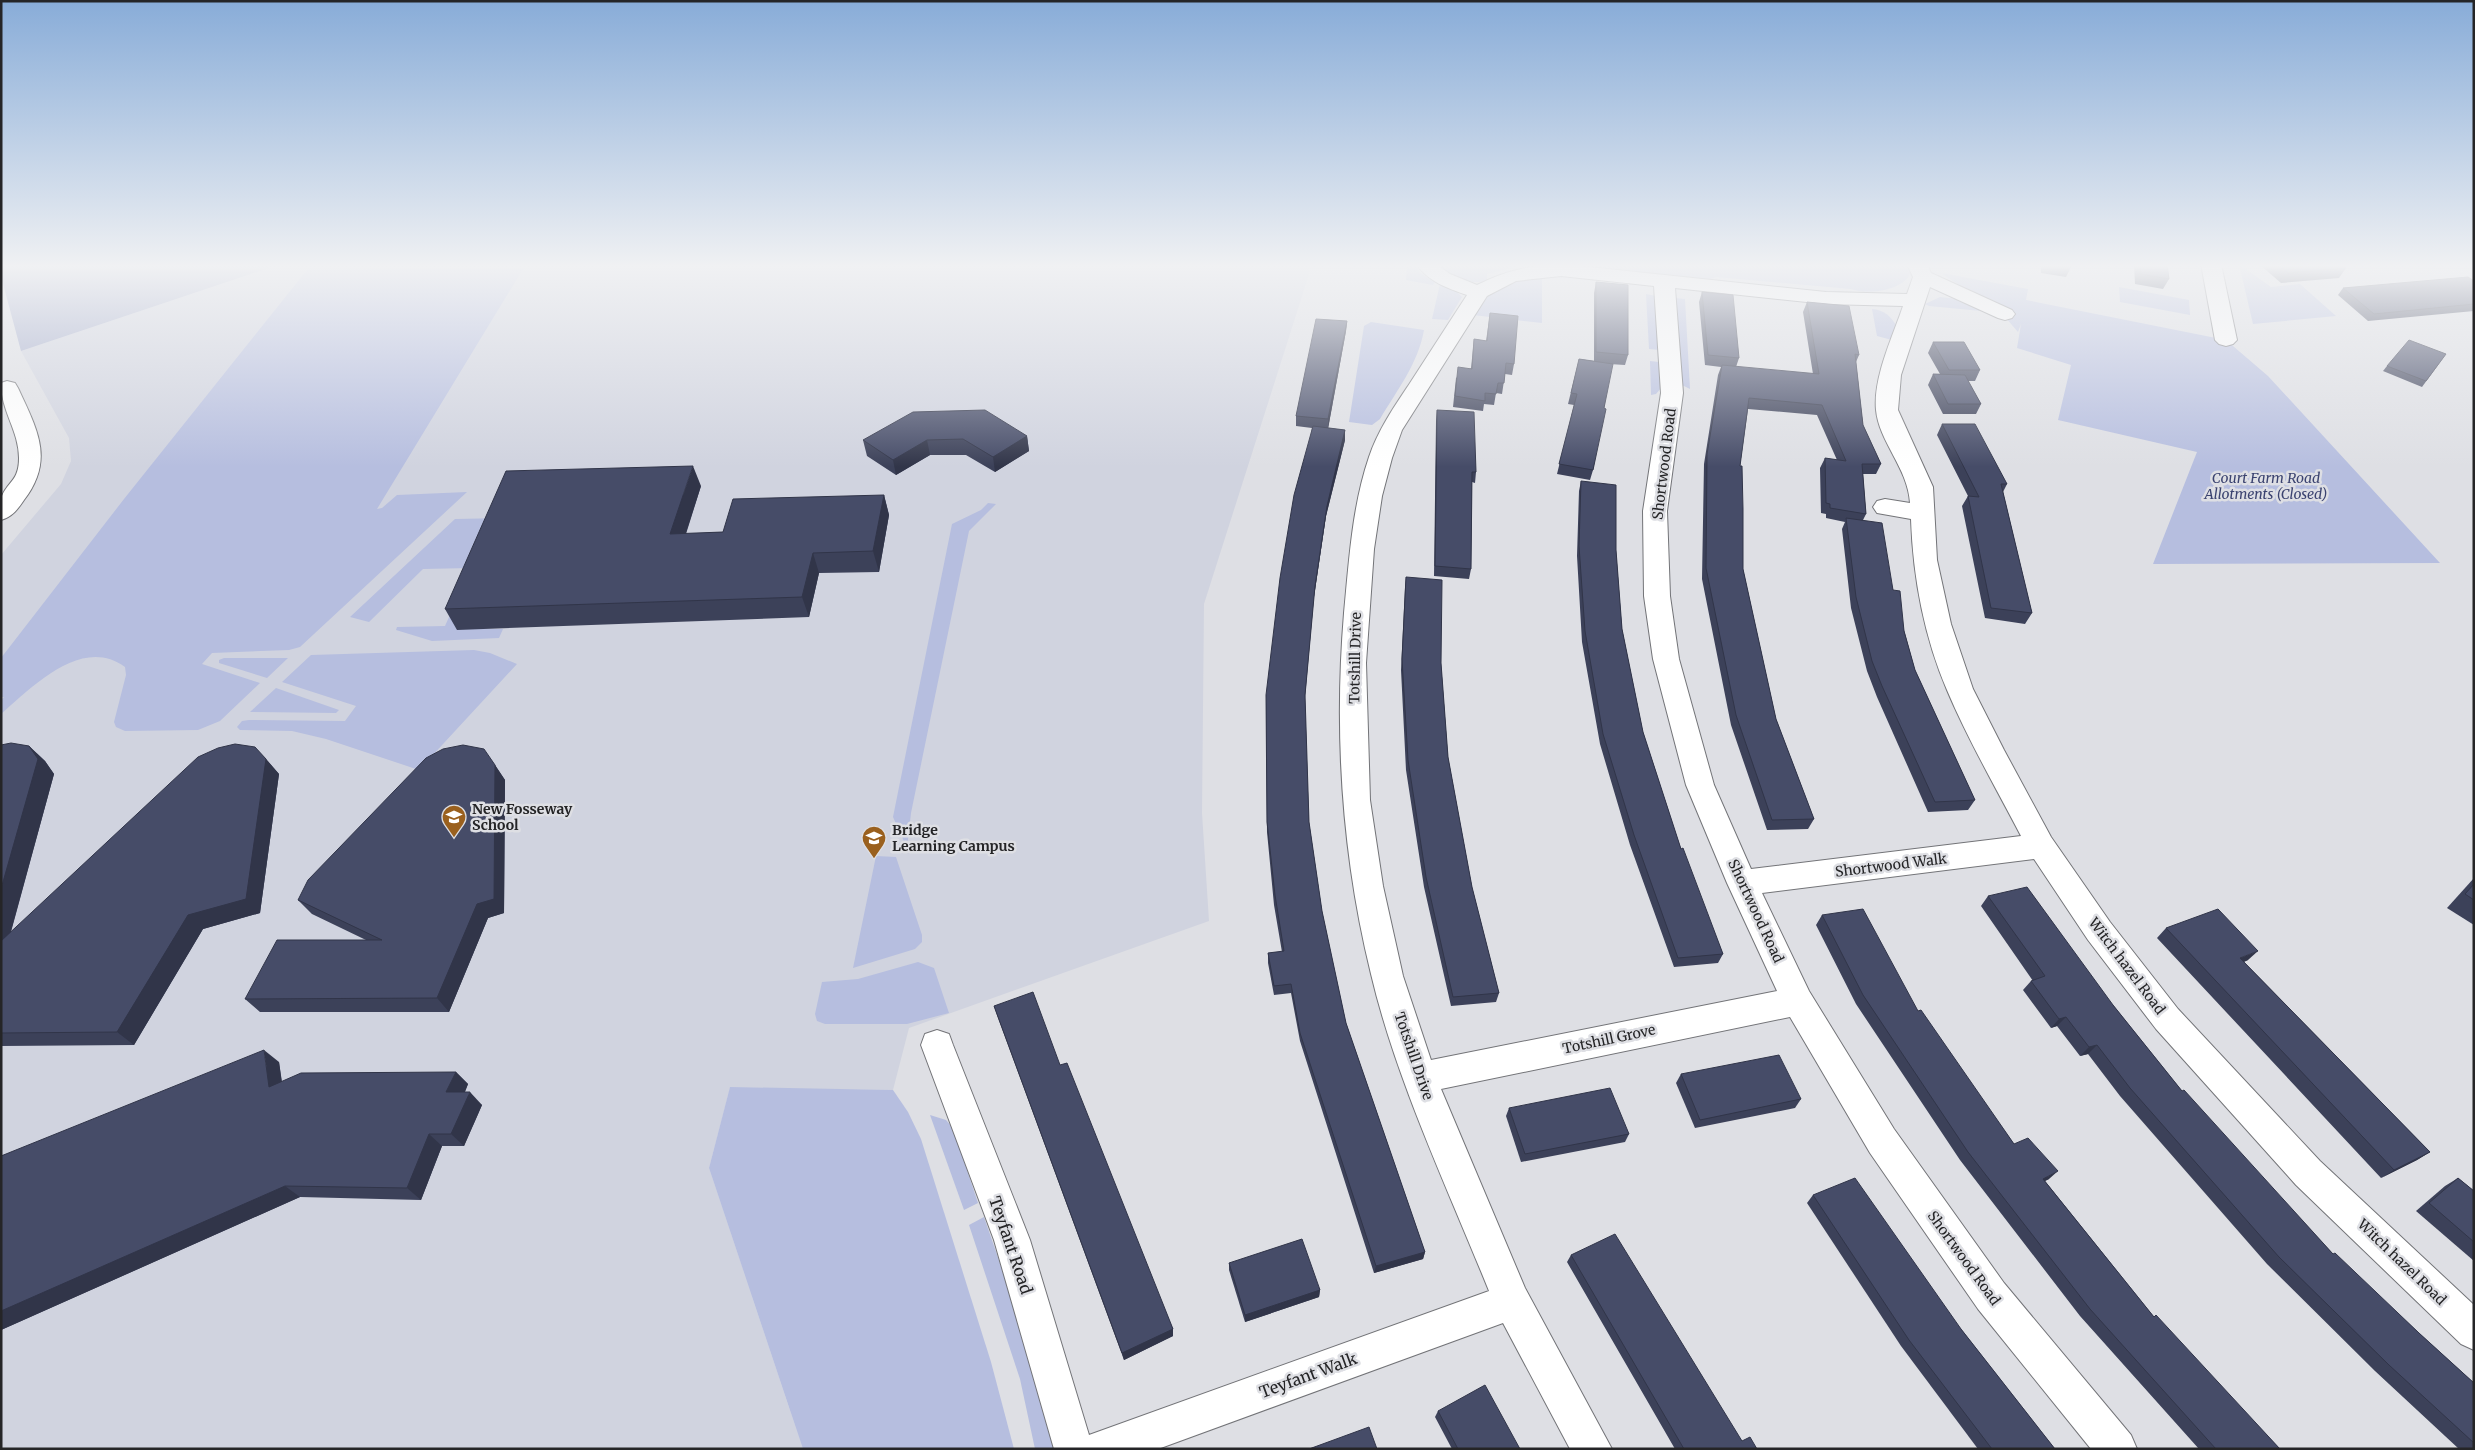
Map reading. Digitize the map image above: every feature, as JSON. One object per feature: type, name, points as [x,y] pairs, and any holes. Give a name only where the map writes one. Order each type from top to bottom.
[{"type":"street","name":"Totshill Drive","points":[[1453,332],[1392,427],[1380,458],[1370,496],[1356,604],[1353,663],[1356,800],[1368,886],[1387,976],[1420,1078],[1512,1301],[1592,1449]]},
{"type":"street","name":"Shortwood Road","points":[[1668,332],[1672,393],[1655,511],[1657,596],[1666,659],[1700,785],[1742,883],[1798,1001],[1882,1141],[1991,1296],[2117,1449]]},
{"type":"street","name":"Witch hazel Road","points":[[1903,332],[1888,383],[1887,410],[1920,487],[1925,560],[1938,624],[1960,689],[2041,846],[2099,931],[2167,1019],[2308,1173],[2474,1331]]},
{"type":"street","points":[[2224,332],[2226,340]]},
{"type":"street","points":[[1,512],[24,481],[30,466],[26,436],[7,388]]},
{"type":"street","points":[[1,481],[24,481]]},
{"type":"street","points":[[1885,507],[1922,514]]},
{"type":"street","name":"Shortwood Walk","points":[[1742,883],[2041,846]]},
{"type":"street","name":"Totshill Grove","points":[[1420,1078],[1798,1001]]},
{"type":"street","name":"Teyfant Road","points":[[937,1045],[1012,1240],[1074,1449]]},
{"type":"street","name":"Teyfant Walk","points":[[1103,1449],[1512,1301]]},
{"type":"shaded area","points":[[16,332],[79,332],[21,351]]},
{"type":"shaded area","name":"Bridge Learning Campus","points":[[79,332],[1291,332],[1204,604],[1202,813],[1209,921],[909,1028],[893,1090],[730,1088],[709,1168],[803,1449],[1,1449],[1,555],[61,484],[71,461],[69,438],[21,351]]},
{"type":"green space","points":[[258,332],[485,332],[377,509],[382,508],[397,495],[467,492],[300,647],[289,650],[212,653],[202,664],[260,683],[220,721],[198,730],[125,731],[116,727],[114,722],[126,675],[125,667],[109,659],[92,657],[58,668],[27,691],[1,714],[1,700],[4,697],[1,697],[1,658],[124,499]]},
{"type":"green space","points":[[1363,332],[1424,332],[1412,365],[1380,419],[1372,425],[1349,422]]},
{"type":"green space","points":[[1648,332],[1659,332],[1660,350],[1649,349]]},
{"type":"green space","points":[[1677,332],[1687,332],[1690,389],[1680,384]]},
{"type":"green space","points":[[1876,332],[1895,332],[1892,340],[1877,336]]},
{"type":"green space","name":"Court Farm Road Allotments (Closed)","points":[[2020,332],[2184,332],[2226,340],[2268,376],[2440,563],[2153,564],[2197,452],[2058,420],[2071,365],[2017,348]]},
{"type":"green space","points":[[1650,361],[1659,362],[1661,388],[1656,394],[1651,395]]},
{"type":"green space","points":[[988,503],[996,504],[969,531],[911,813],[907,848],[893,817],[952,524],[981,510]]},
{"type":"green space","points":[[505,518],[457,629],[503,629],[499,638],[432,641],[396,630],[397,627],[445,626],[471,568],[423,569],[369,622],[350,617],[455,519]]},
{"type":"green space","points":[[474,650],[490,653],[517,664],[419,770],[326,739],[292,731],[240,730],[237,727],[242,721],[249,720],[345,721],[356,706],[282,682],[311,655]]},
{"type":"green space","points":[[224,658],[288,658],[267,678],[219,663],[219,660]]},
{"type":"green space","points":[[276,688],[339,710],[336,713],[250,712]]},
{"type":"green space","points":[[876,856],[896,857],[922,935],[922,942],[915,949],[853,968]]},
{"type":"green space","points":[[918,962],[934,968],[949,1013],[907,1024],[825,1024],[817,1021],[815,1014],[822,982],[858,979]]},
{"type":"green space","points":[[730,1087],[893,1090],[908,1112],[921,1139],[991,1362],[1014,1449],[803,1449],[709,1168]]},
{"type":"green space","points":[[930,1115],[946,1120],[953,1128],[978,1203],[964,1210]]},
{"type":"green space","points":[[984,1217],[1030,1350],[1055,1449],[1035,1449],[1020,1379],[969,1225]]},
{"type":"building","points":[[1313,332],[1345,332],[1328,419],[1296,416]]},
{"type":"building","points":[[1488,332],[1517,332],[1514,364],[1506,363],[1504,383],[1498,383],[1496,394],[1485,393],[1485,401],[1455,396],[1458,367],[1472,369],[1474,339],[1487,341]]},
{"type":"building","points":[[1596,332],[1628,332],[1628,355],[1596,352]]},
{"type":"building","points":[[1706,332],[1736,332],[1739,358],[1708,355]]},
{"type":"building","points":[[1812,332],[1854,332],[1859,355],[1855,354],[1863,425],[1881,464],[1862,464],[1866,514],[1830,508],[1830,504],[1826,503],[1825,458],[1846,461],[1822,405],[1749,398],[1740,466],[1742,466],[1743,569],[1776,719],[1814,819],[1772,820],[1736,715],[1706,568],[1707,454],[1722,365],[1819,374]]},
{"type":"building","points":[[2409,340],[2446,354],[2426,381],[2387,366]]},
{"type":"building","points":[[1933,342],[1964,342],[1980,370],[1949,370]]},
{"type":"building","points":[[1579,359],[1613,364],[1593,470],[1559,464],[1577,394],[1571,393]]},
{"type":"building","points":[[1933,374],[1965,375],[1981,404],[1948,404]]},
{"type":"building","points":[[985,410],[1027,436],[993,457],[963,439],[927,440],[893,460],[863,440],[913,412]]},
{"type":"building","points":[[1437,410],[1474,412],[1476,472],[1472,472],[1471,569],[1435,566]]},
{"type":"building","points":[[1942,424],[1975,424],[2007,484],[2001,484],[2032,613],[1991,608],[1968,496],[1979,497]]},
{"type":"building","points":[[1313,426],[1345,430],[1327,506],[1315,586],[1305,695],[1309,822],[1322,911],[1346,1023],[1425,1252],[1376,1266],[1300,1033],[1291,984],[1274,986],[1268,953],[1284,951],[1275,895],[1267,822],[1266,695],[1280,578],[1294,495]]},
{"type":"building","points":[[693,466],[670,534],[723,532],[733,499],[884,495],[873,551],[813,553],[802,597],[445,609],[506,471]]},
{"type":"building","points":[[1581,481],[1616,485],[1616,550],[1622,629],[1643,732],[1681,849],[1683,848],[1723,954],[1678,958],[1634,835],[1603,734],[1585,631],[1579,546]]},
{"type":"building","points":[[1846,518],[1882,523],[1893,590],[1900,591],[1904,631],[1915,670],[1975,800],[1935,802],[1872,661],[1856,597]]},
{"type":"building","points":[[1406,577],[1442,580],[1441,663],[1448,757],[1472,887],[1499,993],[1453,997],[1426,877],[1408,760],[1402,659]]},
{"type":"building","points":[[11,743],[29,746],[38,759],[1,889],[1,745]]},
{"type":"building","points":[[235,744],[255,747],[266,759],[246,899],[188,915],[117,1032],[1,1033],[1,941],[198,757],[218,748]]},
{"type":"building","points":[[463,745],[484,749],[495,765],[494,899],[477,904],[437,998],[245,999],[277,940],[382,940],[298,900],[308,880],[426,758],[443,749]]},
{"type":"building","points":[[2474,884],[2474,900],[2465,894]]},
{"type":"building","points":[[2027,887],[2113,1005],[2182,1091],[2184,1090],[2333,1254],[2335,1253],[2474,1383],[2474,1443],[2389,1365],[2279,1257],[2130,1088],[2097,1045],[2089,1047],[2066,1017],[2059,1019],[2031,981],[2045,976],[1988,896]]},
{"type":"building","points":[[1863,909],[1918,1011],[1921,1010],[2014,1144],[2028,1138],[2058,1171],[2043,1179],[2154,1317],[2156,1315],[2280,1449],[2216,1449],[2090,1309],[1968,1152],[1863,995],[1822,915]]},
{"type":"building","points":[[2218,909],[2258,951],[2240,958],[2430,1152],[2394,1170],[2166,928]]},
{"type":"building","points":[[1033,992],[1060,1065],[1067,1063],[1173,1329],[1122,1353],[994,1006]]},
{"type":"building","points":[[264,1050],[269,1087],[301,1073],[456,1072],[446,1092],[470,1092],[451,1134],[429,1134],[407,1188],[285,1186],[1,1311],[1,1156]]},
{"type":"building","points":[[1779,1055],[1801,1099],[1700,1120],[1681,1074]]},
{"type":"building","points":[[1610,1088],[1629,1134],[1525,1154],[1509,1108]]},
{"type":"building","points":[[1855,1178],[1961,1329],[2055,1449],[1992,1449],[1909,1340],[1813,1195]]},
{"type":"building","points":[[2458,1178],[2474,1191],[2474,1242],[2429,1203]]},
{"type":"building","points":[[1615,1234],[1742,1441],[1750,1437],[1757,1449],[1684,1449],[1571,1255]]},
{"type":"building","points":[[1302,1239],[1320,1290],[1245,1315],[1229,1263]]},
{"type":"building","points":[[1485,1385],[1520,1449],[1458,1449],[1438,1411]]},
{"type":"building","points":[[1369,1427],[1377,1449],[1309,1449]]},
{"type":"place","name":"New Fosseway School","points":[[454,838]]},
{"type":"place","name":"Bridge Learning Campus","points":[[874,859]]}]
